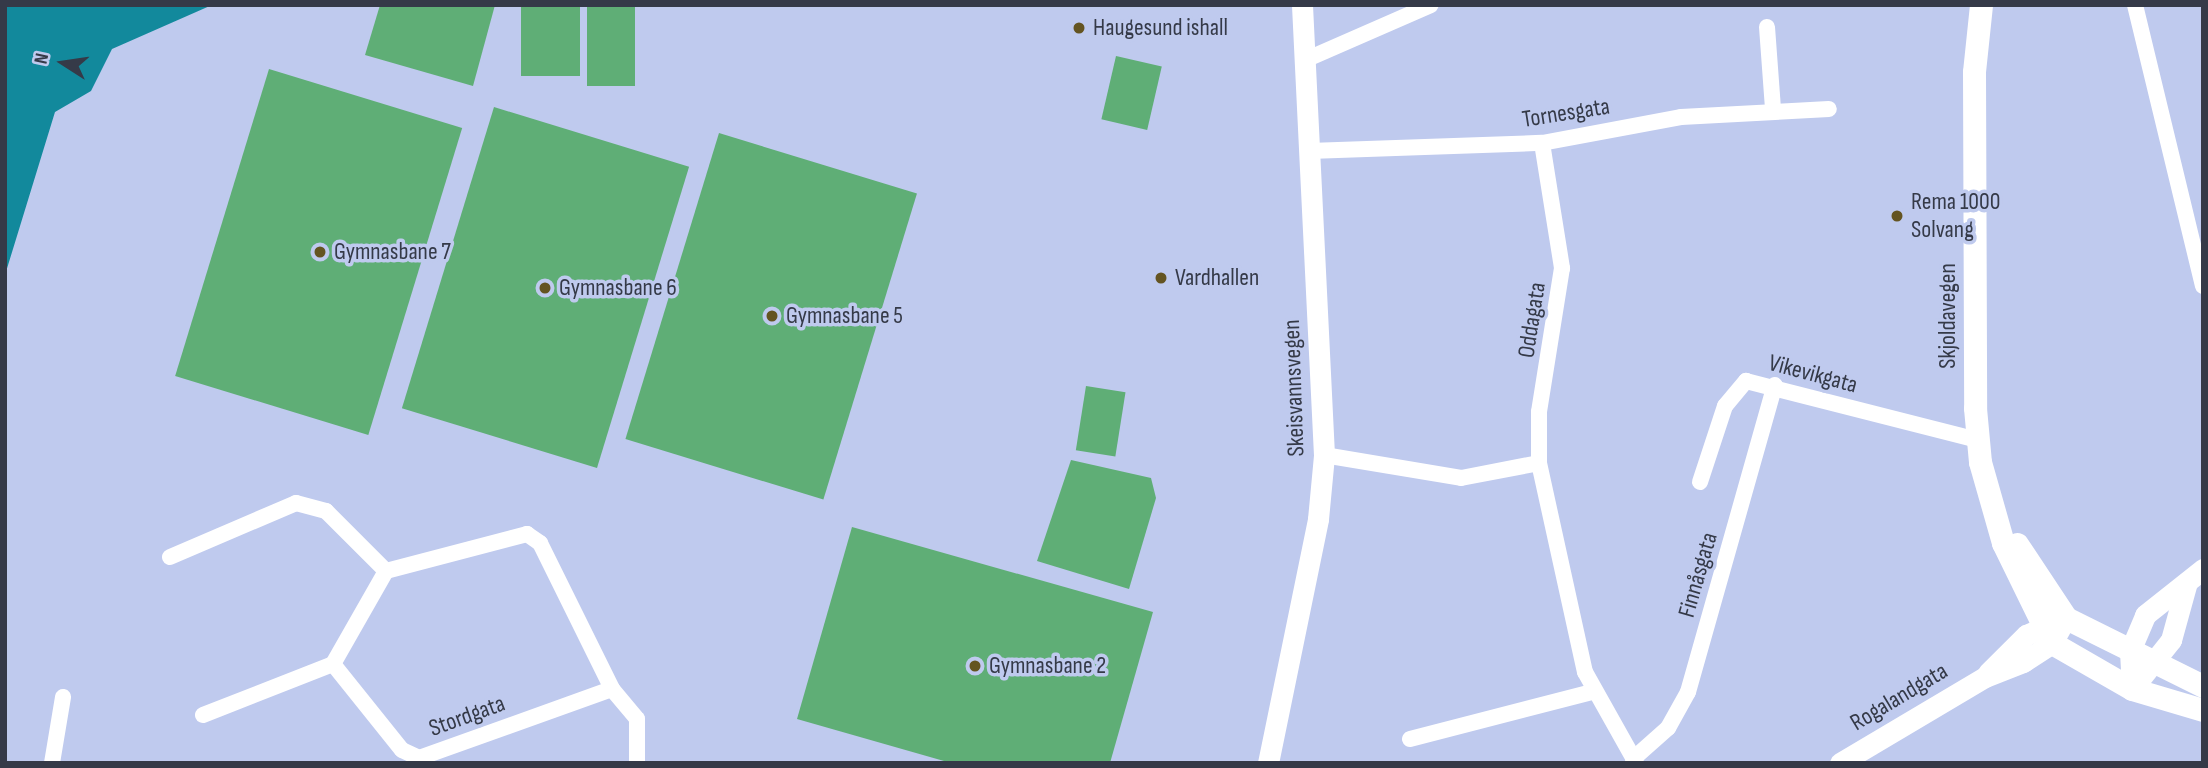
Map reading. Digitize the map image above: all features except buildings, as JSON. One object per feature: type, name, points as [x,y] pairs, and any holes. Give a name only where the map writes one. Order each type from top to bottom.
[{"type":"main road","name":"Skjoldavegen","points":[[1965,5],[1974,72]]},
{"type":"main road","name":"Skjoldavegen","points":[[1981,5],[1974,72],[1977,440],[1996,515],[2047,634]]},
{"type":"main road","name":"Skjoldavegen","points":[[1996,515],[2066,618],[2203,686]]},
{"type":"main road","points":[[2047,634],[2132,689],[2203,710]]},
{"type":"street","name":"Skeisvannsvegen","points":[[1268,763],[1318,519],[1324,455],[1303,5]]},
{"type":"street","points":[[1305,60],[1431,5]]},
{"type":"street","points":[[2135,5],[2203,286]]},
{"type":"street","points":[[1767,27],[1773,109]]},
{"type":"street","name":"Tornesgata","points":[[1309,151],[1542,143],[1681,117],[1773,109],[1829,109]]},
{"type":"street","name":"Oddagata","points":[[1542,143],[1562,268],[1539,412],[1539,463],[1592,692],[1634,761]]},
{"type":"street","name":"Vikevikgata","points":[[1700,482],[1737,389],[1746,381],[1775,385],[1977,440]]},
{"type":"street","name":"Finnåsgata","points":[[1634,761],[1668,728],[1688,692],[1775,385]]},
{"type":"street","points":[[1324,455],[1461,478],[1539,463]]},
{"type":"street","points":[[170,557],[296,503],[312,502],[386,571]]},
{"type":"street","points":[[204,716],[333,664],[386,571],[527,534],[540,543],[612,689],[637,719],[637,763]]},
{"type":"street","points":[[2132,689],[2130,651],[2146,615],[2195,576]]},
{"type":"street","points":[[2132,689],[2157,663],[2171,640],[2195,576]]},
{"type":"street","name":"Rogalandgata","points":[[1840,763],[1984,677],[2066,618]]},
{"type":"street","name":"Stordgata","points":[[333,664],[401,750],[419,758],[612,689]]},
{"type":"street","points":[[1410,739],[1592,692]]},
{"type":"street","points":[[52,763],[63,697]]},
{"type":"shaded area","points":[[5,5],[212,5],[112,49],[91,91],[55,112],[5,275]]},
{"type":"shaded area","points":[[380,5],[495,5],[473,86],[365,55]]},
{"type":"shaded area","points":[[521,5],[580,5],[580,76],[521,76]]},
{"type":"shaded area","points":[[587,5],[635,5],[635,86],[587,86]]},
{"type":"shaded area","points":[[1116,56],[1162,67],[1147,130],[1101,119]]},
{"type":"shaded area","name":"Gymnasbane 7","points":[[269,69],[462,128],[368,435],[175,376]]},
{"type":"shaded area","name":"Gymnasbane 6","points":[[494,107],[689,167],[597,468],[402,408]]},
{"type":"shaded area","name":"Gymnasbane 5","points":[[719,133],[917,194],[823,500],[625,439]]},
{"type":"shaded area","points":[[1086,386],[1126,392],[1115,456],[1076,450]]},
{"type":"shaded area","points":[[1071,460],[1151,478],[1156,498],[1129,589],[1037,561]]},
{"type":"shaded area","name":"Gymnasbane 2","points":[[852,527],[1153,612],[1110,763],[951,763],[797,719]]},
{"type":"place","name":"Haugesund ishall","points":[[1079,28]]},
{"type":"place","name":"Rema 1000 Solvang","points":[[1897,216]]},
{"type":"place","name":"Gymnasbane 7","points":[[320,252]]},
{"type":"place","name":"Vardhallen","points":[[1161,278]]},
{"type":"place","name":"Gymnasbane 6","points":[[545,288]]},
{"type":"place","name":"Gymnasbane 5","points":[[772,316]]},
{"type":"place","name":"Gymnasbane 2","points":[[975,666]]}]
